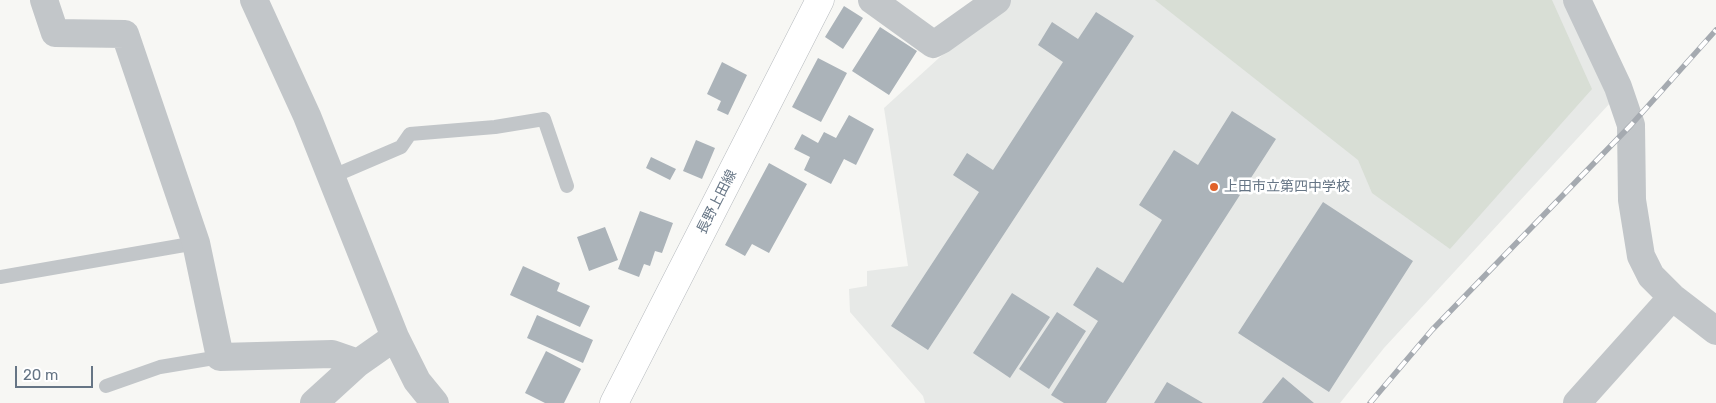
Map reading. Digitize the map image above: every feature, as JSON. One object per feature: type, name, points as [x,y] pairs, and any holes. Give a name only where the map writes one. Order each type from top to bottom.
[{"type":"main road","name":"長野上田線","points":[[614,403],[820,0]]},
{"type":"street","points":[[44,0],[55,32],[125,34],[196,243],[220,357],[332,354],[358,363]]},
{"type":"street","points":[[254,0],[307,116],[395,337],[416,381],[435,403]]},
{"type":"street","points":[[872,0],[933,44],[997,0]]},
{"type":"street","points":[[1577,0],[1618,87],[1631,125],[1632,200],[1641,256],[1651,276],[1672,297],[1716,331]]},
{"type":"street","points":[[1577,403],[1672,297]]},
{"type":"street","points":[[314,403],[358,363],[395,337]]},
{"type":"lane","points":[[331,177],[401,147],[410,134],[495,127],[544,119],[567,186]]},
{"type":"lane","points":[[0,277],[196,243]]},
{"type":"lane","points":[[106,386],[160,367],[220,357]]},
{"type":"shaded area","name":"上田市立第四中学校","points":[[1011,0],[1563,0],[1611,102],[1384,348],[1340,403],[925,403],[923,396],[850,312],[849,289],[867,286],[867,271],[908,266],[884,108],[962,37]]},
{"type":"shaded area","points":[[1155,0],[1552,0],[1592,89],[1450,249],[1372,193],[1358,160]]},
{"type":"building","points":[[844,6],[863,18],[843,49],[825,37]]},
{"type":"building","points":[[1096,12],[1134,36],[928,350],[891,326],[979,192],[953,175],[967,153],[993,170],[1063,62],[1038,45],[1052,22],[1078,39]]},
{"type":"building","points":[[880,27],[917,51],[889,95],[852,71]]},
{"type":"building","points":[[818,58],[847,73],[821,122],[792,107]]},
{"type":"building","points":[[722,62],[747,75],[728,115],[717,110],[721,101],[707,94]]},
{"type":"building","points":[[1232,111],[1276,139],[1106,403],[1064,403],[1051,395],[1098,321],[1073,305],[1097,267],[1123,283],[1162,220],[1139,205],[1174,150],[1198,165]]},
{"type":"building","points":[[849,115],[874,129],[856,165],[844,159],[831,184],[804,170],[810,157],[794,149],[802,134],[818,143],[824,132],[836,138]]},
{"type":"building","points":[[696,140],[715,148],[702,179],[683,171]]},
{"type":"building","points":[[651,157],[676,169],[670,180],[646,168]]},
{"type":"building","points":[[769,163],[807,184],[769,253],[752,244],[745,256],[725,245]]},
{"type":"building","points":[[1323,202],[1413,261],[1329,392],[1238,333]]},
{"type":"building","points":[[640,211],[673,223],[662,253],[655,251],[650,266],[644,264],[639,277],[618,269]]},
{"type":"building","points":[[605,227],[618,260],[589,271],[577,237]]},
{"type":"building","points":[[523,266],[560,283],[557,291],[590,306],[580,327],[510,295]]},
{"type":"building","points":[[1012,293],[1050,317],[1010,378],[973,353]]},
{"type":"building","points":[[1057,312],[1086,331],[1049,389],[1019,369]]},
{"type":"building","points":[[537,315],[593,340],[583,363],[527,338]]},
{"type":"building","points":[[546,351],[581,369],[564,403],[545,403],[525,393]]},
{"type":"building","points":[[1283,377],[1314,403],[1262,403]]},
{"type":"building","points":[[1167,382],[1203,403],[1154,403]]},
{"type":"railway","points":[[1370,403],[1432,330],[1631,125],[1716,30]]},
{"type":"place","name":"上田市立第四中学校","points":[[1214,187]]}]
